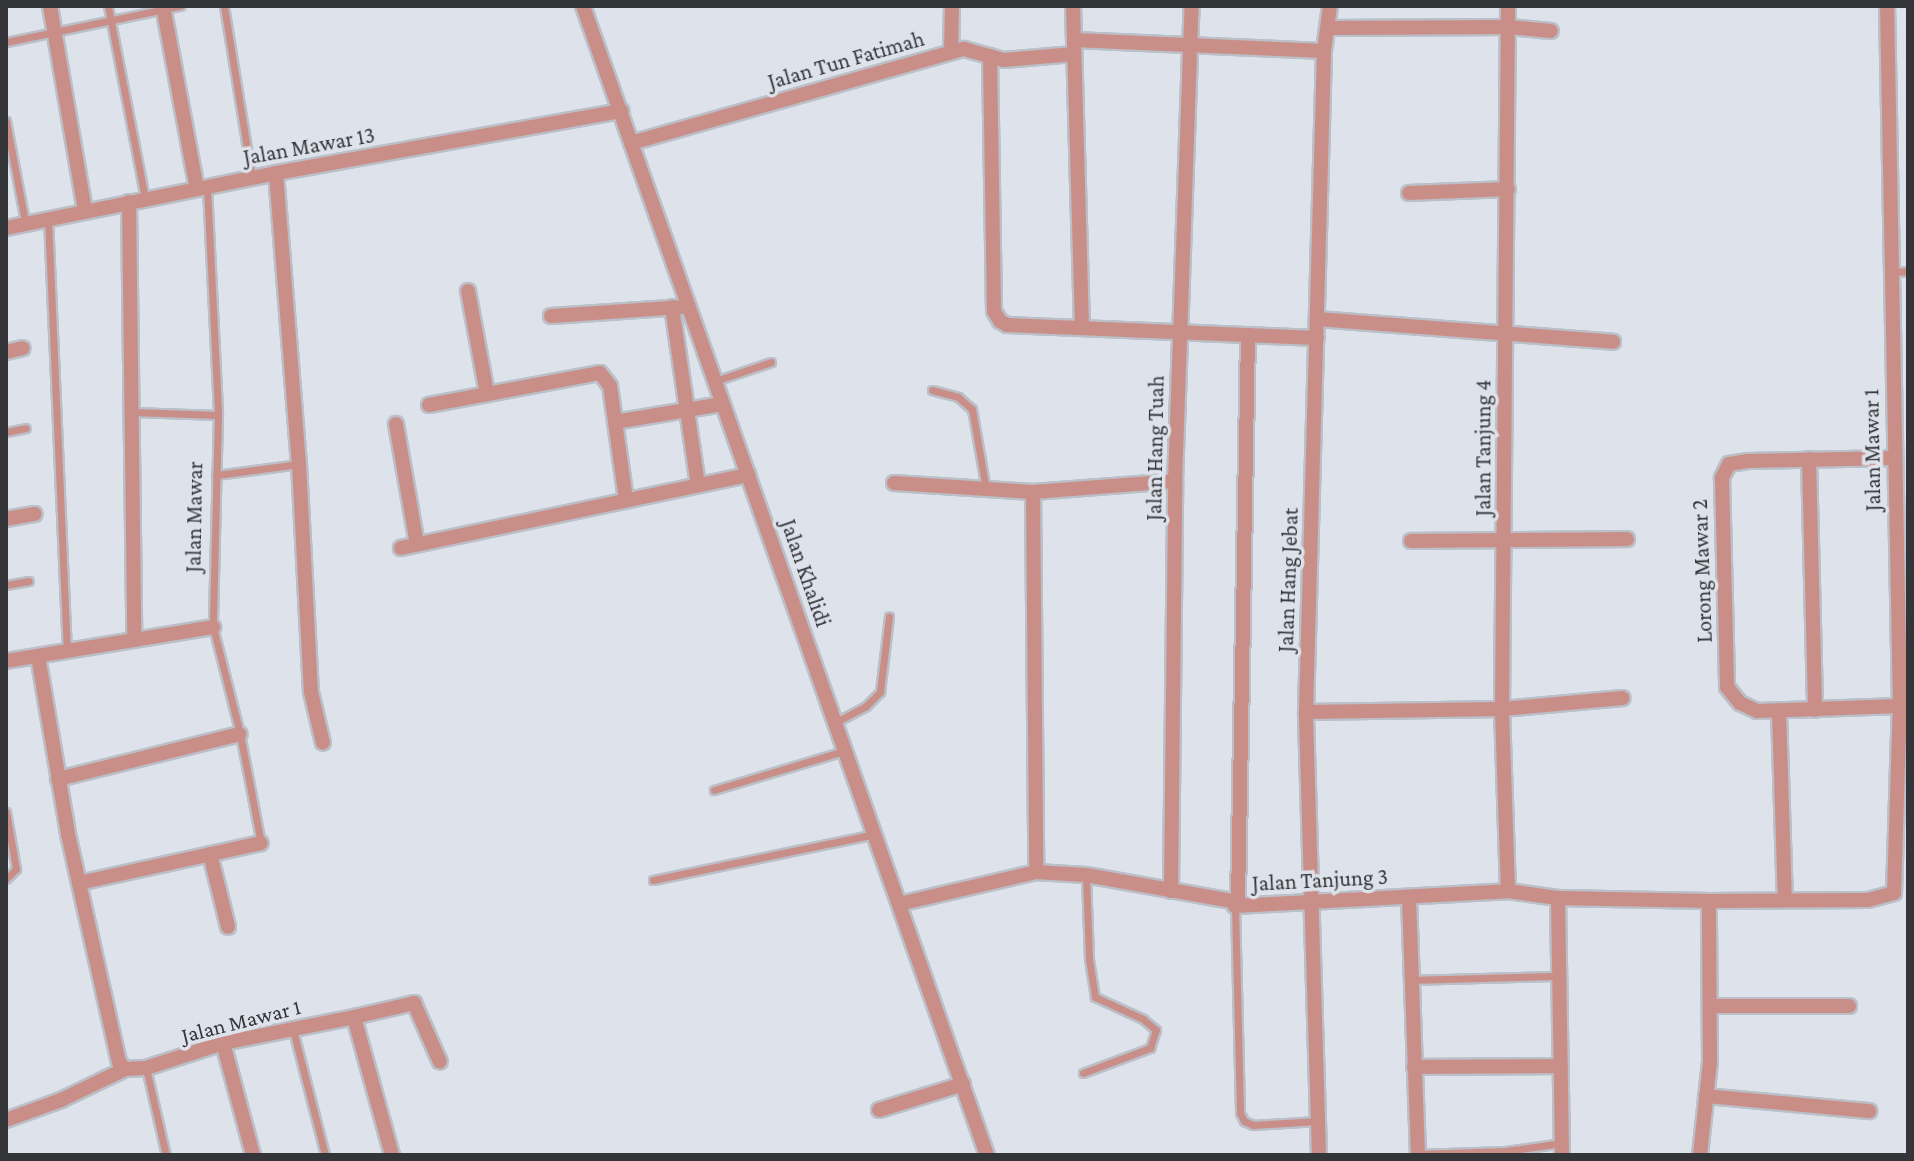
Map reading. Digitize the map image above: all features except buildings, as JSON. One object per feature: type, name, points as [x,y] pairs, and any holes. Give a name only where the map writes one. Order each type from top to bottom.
[{"type":"street","points":[[50,6],[85,210]]},
{"type":"street","name":"Jalan Khalidi","points":[[583,6],[705,343],[715,381],[987,1155]]},
{"type":"street","points":[[951,52],[952,6]]},
{"type":"street","points":[[1073,6],[1082,328]]},
{"type":"street","name":"Jalan Hang Tuah","points":[[1171,891],[1175,481],[1192,6]]},
{"type":"street","name":"Jalan Hang Jebat","points":[[1319,1155],[1306,712],[1324,51],[1330,6]]},
{"type":"street","name":"Jalan Tanjung 4","points":[[1508,6],[1502,709],[1508,891]]},
{"type":"street","name":"Jalan Mawar 1","points":[[1887,6],[1900,706],[1894,893]]},
{"type":"street","points":[[164,8],[202,188]]},
{"type":"street","points":[[1329,28],[1509,27],[1551,31]]},
{"type":"street","name":"Jalan Tun Fatimah","points":[[631,143],[964,49],[1004,60],[1074,47],[1189,45],[1324,51]]},
{"type":"street","points":[[990,56],[994,311],[1007,325],[1317,338]]},
{"type":"street","name":"Jalan Mawar 13","points":[[6,228],[276,173],[621,111]]},
{"type":"street","points":[[276,173],[299,464],[311,692],[323,743]]},
{"type":"street","points":[[1409,193],[1508,189]]},
{"type":"street","points":[[134,640],[133,412],[137,200]]},
{"type":"street","points":[[468,291],[487,394]]},
{"type":"street","points":[[551,316],[690,306]]},
{"type":"street","points":[[672,307],[698,485]]},
{"type":"street","points":[[1317,319],[1613,342]]},
{"type":"street","points":[[1237,904],[1248,335]]},
{"type":"street","points":[[679,348],[705,343]]},
{"type":"street","points":[[6,352],[23,348]]},
{"type":"street","points":[[429,405],[600,373],[608,380],[626,500]]},
{"type":"street","points":[[615,422],[723,404]]},
{"type":"street","points":[[396,424],[417,544]]},
{"type":"street","name":"Lorong Mawar 2","points":[[1894,458],[1729,464],[1722,478],[1727,687],[1740,703],[1757,711],[1900,706]]},
{"type":"street","points":[[1809,459],[1815,710]]},
{"type":"street","points":[[401,548],[748,475]]},
{"type":"street","points":[[894,483],[1033,492],[1175,481]]},
{"type":"street","points":[[1033,492],[1036,872]]},
{"type":"street","points":[[6,519],[35,514]]},
{"type":"street","points":[[1411,541],[1627,539]]},
{"type":"street","points":[[6,661],[213,627]]},
{"type":"street","points":[[38,656],[79,883],[119,1062],[125,1069]]},
{"type":"street","points":[[1306,712],[1502,709],[1623,698]]},
{"type":"street","points":[[1779,712],[1785,899]]},
{"type":"street","points":[[58,779],[240,734]]},
{"type":"street","points":[[79,883],[261,843]]},
{"type":"street","points":[[210,854],[228,927]]},
{"type":"street","name":"Jalan Tanjung 3","points":[[899,904],[1036,872],[1086,875],[1237,904],[1310,904],[1508,891],[1558,898],[1709,901],[1868,900],[1894,893]]},
{"type":"street","points":[[1409,898],[1418,1155]]},
{"type":"street","points":[[1558,898],[1562,1149]]},
{"type":"street","points":[[1700,1155],[1712,1006],[1709,901]]},
{"type":"street","name":"Jalan Mawar 1","points":[[6,1120],[61,1100],[125,1069],[146,1068],[223,1043],[414,1003],[440,1062]]},
{"type":"street","points":[[1712,1006],[1849,1006]]},
{"type":"street","points":[[354,1017],[392,1155]]},
{"type":"street","points":[[223,1043],[253,1155]]},
{"type":"street","points":[[1414,1067],[1561,1066]]},
{"type":"street","points":[[879,1110],[963,1084]]},
{"type":"street","points":[[1706,1096],[1869,1111]]},
{"type":"lane","points":[[108,6],[137,200]]},
{"type":"lane","points":[[6,42],[180,6]]},
{"type":"lane","points":[[224,6],[252,179]]},
{"type":"lane","points":[[6,121],[25,222]]},
{"type":"lane","name":"Jalan Mawar","points":[[202,188],[218,415],[213,627],[240,734],[261,843]]},
{"type":"lane","points":[[48,217],[67,651]]},
{"type":"lane","points":[[1891,272],[1908,271]]},
{"type":"lane","points":[[715,381],[771,362]]},
{"type":"lane","points":[[932,390],[958,397],[972,409],[986,489]]},
{"type":"lane","points":[[133,412],[218,415]]},
{"type":"lane","points":[[6,432],[26,428]]},
{"type":"lane","points":[[216,475],[299,464]]},
{"type":"lane","points":[[6,585],[29,581]]},
{"type":"lane","points":[[836,722],[866,706],[880,692],[889,617]]},
{"type":"lane","points":[[714,790],[844,751]]},
{"type":"lane","points":[[6,812],[16,869],[6,879]]},
{"type":"lane","points":[[653,880],[875,834]]},
{"type":"lane","points":[[1083,1073],[1150,1048],[1156,1030],[1143,1019],[1095,997],[1089,958],[1086,875]]},
{"type":"lane","points":[[1237,904],[1240,1113],[1244,1121],[1253,1125],[1318,1121]]},
{"type":"lane","points":[[1413,980],[1559,976]]},
{"type":"lane","points":[[293,1030],[325,1155]]},
{"type":"lane","points":[[146,1068],[166,1155]]},
{"type":"lane","points":[[1418,1155],[1562,1149]]}]
